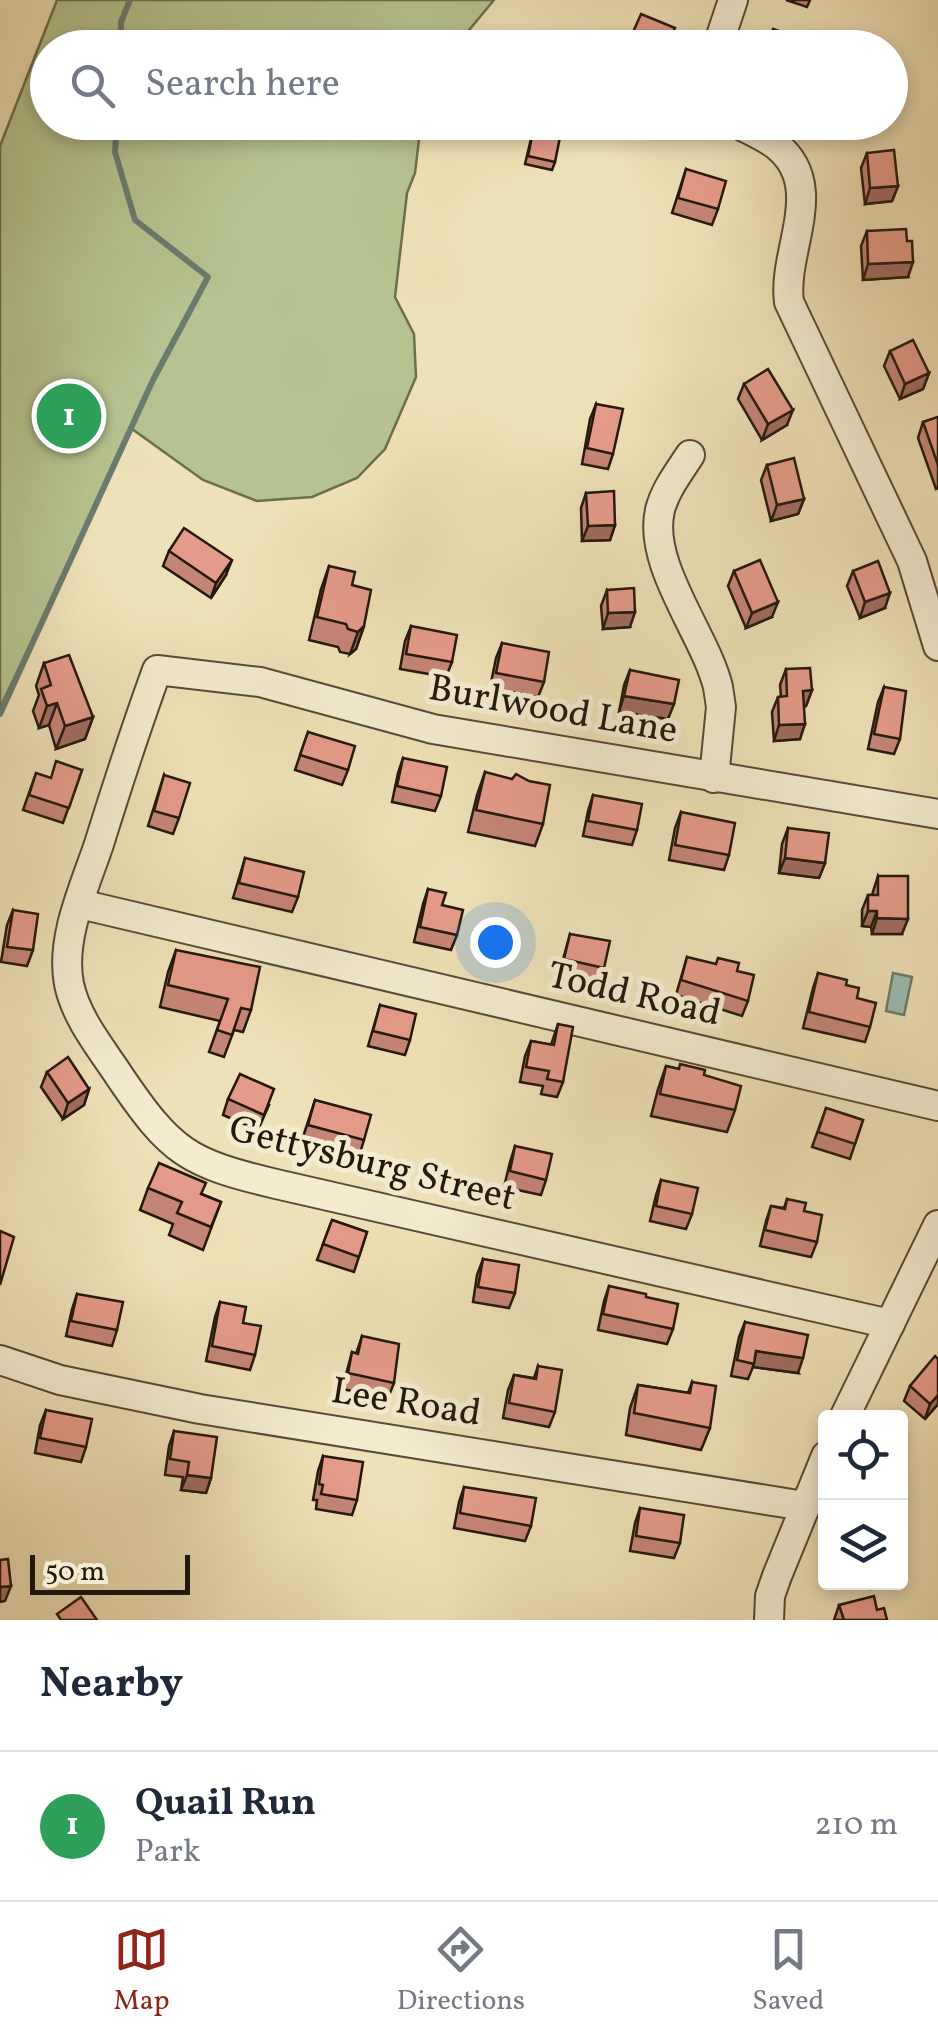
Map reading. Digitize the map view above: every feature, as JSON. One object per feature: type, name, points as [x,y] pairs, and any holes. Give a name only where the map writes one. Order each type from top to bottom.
[{"type":"street","points":[[723,30],[733,0]]},
{"type":"street","points":[[768,140],[788,156],[797,173],[802,200],[790,261],[791,309],[912,561],[938,646]]},
{"type":"street","points":[[690,455],[664,498],[658,528],[670,575],[718,687],[720,717],[714,778]]},
{"type":"street","name":"Burlwood Lane","points":[[157,670],[260,682],[433,729],[938,814]]},
{"type":"street","name":"Gettysburg Street","points":[[157,670],[67,955],[70,986],[91,1034],[166,1138],[191,1156],[230,1173],[890,1324]]},
{"type":"street","name":"Todd Road","points":[[80,904],[938,1106]]},
{"type":"street","points":[[848,1410],[938,1225]]},
{"type":"street","name":"Lee Road","points":[[0,1360],[100,1390],[200,1409],[804,1506]]},
{"type":"street","points":[[769,1610],[818,1474]]},
{"type":"green space","points":[[57,0],[494,0],[469,30],[45,30]]},
{"type":"green space","points":[[30,69],[30,140],[419,140],[415,173],[407,193],[395,297],[414,334],[416,377],[385,449],[357,478],[312,497],[257,501],[203,480],[132,429],[0,708],[0,146]]},
{"type":"water","points":[[893,973],[912,977],[904,1015],[886,1011]]},
{"type":"building","points":[[641,14],[675,28],[674,30],[634,30]]},
{"type":"building","points":[[531,140],[559,140],[555,162],[528,156]]},
{"type":"building","points":[[894,150],[898,186],[870,188],[867,153]]},
{"type":"building","points":[[686,169],[726,181],[718,209],[678,198]]},
{"type":"building","points":[[906,229],[907,241],[912,241],[913,262],[868,264],[867,231]]},
{"type":"building","points":[[913,340],[929,373],[905,384],[890,351]]},
{"type":"building","points":[[768,369],[793,410],[768,424],[744,384]]},
{"type":"building","points":[[596,404],[623,409],[613,454],[587,448]]},
{"type":"building","points":[[938,417],[938,465],[923,422]]},
{"type":"building","points":[[794,458],[804,499],[777,505],[767,465]]},
{"type":"building","points":[[614,491],[615,525],[588,526],[586,493]]},
{"type":"building","points":[[184,528],[232,560],[216,583],[169,551]]},
{"type":"building","points":[[760,560],[778,602],[752,613],[734,571]]},
{"type":"building","points":[[878,561],[890,593],[865,602],[853,571]]},
{"type":"building","points":[[329,566],[355,572],[352,585],[371,590],[364,626],[358,632],[348,629],[346,624],[317,617]]},
{"type":"building","points":[[634,588],[635,612],[608,613],[607,590]]},
{"type":"building","points":[[411,626],[457,635],[452,662],[406,654]]},
{"type":"building","points":[[502,643],[549,652],[544,682],[496,673]]},
{"type":"building","points":[[69,655],[93,717],[65,726],[57,703],[47,706],[41,689],[51,685],[44,663]]},
{"type":"building","points":[[810,668],[812,690],[803,691],[805,724],[779,725],[778,697],[787,696],[786,669]]},
{"type":"building","points":[[630,670],[679,680],[674,704],[624,696]]},
{"type":"building","points":[[884,687],[906,691],[900,739],[874,734]]},
{"type":"building","points":[[308,732],[355,746],[348,770],[300,755]]},
{"type":"building","points":[[403,758],[447,767],[441,796],[397,786]]},
{"type":"building","points":[[56,761],[82,770],[69,808],[29,795],[36,773],[51,778]]},
{"type":"building","points":[[485,772],[512,779],[516,774],[550,785],[543,824],[476,810]]},
{"type":"building","points":[[164,775],[190,783],[179,818],[154,811]]},
{"type":"building","points":[[593,795],[642,804],[637,830],[588,821]]},
{"type":"building","points":[[681,812],[735,823],[729,855],[675,845]]},
{"type":"building","points":[[788,828],[829,833],[825,863],[785,858]]},
{"type":"building","points":[[245,858],[304,872],[298,897],[239,883]]},
{"type":"building","points":[[878,876],[908,876],[908,919],[877,918],[877,911],[868,911],[868,895],[878,895]]},
{"type":"building","points":[[428,889],[446,893],[442,905],[463,910],[457,935],[420,927]]},
{"type":"building","points":[[13,910],[38,914],[33,950],[7,947]]},
{"type":"building","points":[[570,934],[610,941],[604,968],[564,959]]},
{"type":"building","points":[[176,950],[260,967],[251,1010],[241,1008],[232,1035],[217,1030],[228,999],[168,985]]},
{"type":"building","points":[[687,957],[716,964],[718,958],[739,963],[737,971],[754,975],[748,1001],[681,980]]},
{"type":"building","points":[[818,973],[847,980],[846,985],[859,988],[857,998],[876,1003],[870,1027],[809,1012]]},
{"type":"building","points":[[380,1005],[416,1014],[410,1040],[373,1031]]},
{"type":"building","points":[[558,1024],[573,1027],[563,1082],[547,1079],[549,1071],[526,1067],[531,1041],[554,1045]]},
{"type":"building","points":[[68,1057],[89,1089],[68,1103],[47,1072]]},
{"type":"building","points":[[680,1064],[741,1086],[735,1110],[660,1094],[666,1066],[679,1069]]},
{"type":"building","points":[[240,1074],[274,1089],[264,1115],[228,1099]]},
{"type":"building","points":[[315,1100],[371,1115],[364,1140],[308,1125]]},
{"type":"building","points":[[826,1108],[863,1120],[855,1144],[818,1132]]},
{"type":"building","points":[[515,1146],[552,1154],[546,1180],[510,1171]]},
{"type":"building","points":[[159,1163],[206,1183],[201,1194],[221,1202],[211,1227],[177,1213],[182,1202],[148,1188]]},
{"type":"building","points":[[661,1180],[698,1188],[692,1214],[656,1206]]},
{"type":"building","points":[[787,1199],[806,1203],[804,1211],[822,1215],[817,1242],[765,1230],[771,1206],[785,1209]]},
{"type":"building","points":[[332,1220],[367,1232],[359,1257],[323,1244]]},
{"type":"building","points":[[0,1231],[14,1237],[0,1285]]},
{"type":"building","points":[[483,1259],[519,1265],[515,1293],[478,1287]]},
{"type":"building","points":[[609,1286],[678,1304],[673,1329],[603,1314]]},
{"type":"building","points":[[77,1294],[123,1302],[117,1330],[71,1321]]},
{"type":"building","points":[[220,1302],[246,1307],[243,1323],[261,1326],[255,1355],[212,1346]]},
{"type":"building","points":[[745,1322],[808,1335],[803,1358],[756,1351],[754,1364],[737,1360]]},
{"type":"building","points":[[362,1336],[399,1344],[394,1383],[348,1373],[352,1352],[358,1354]]},
{"type":"building","points":[[935,1356],[938,1395],[930,1404],[910,1386]]},
{"type":"building","points":[[538,1366],[562,1370],[555,1412],[509,1403],[514,1375],[536,1379]]},
{"type":"building","points":[[692,1382],[716,1386],[710,1428],[634,1413],[638,1385],[690,1393]]},
{"type":"building","points":[[46,1410],[92,1419],[86,1447],[40,1438]]},
{"type":"building","points":[[174,1431],[217,1437],[211,1478],[187,1475],[189,1462],[170,1459]]},
{"type":"building","points":[[323,1456],[363,1462],[357,1500],[321,1494]]},
{"type":"building","points":[[464,1487],[536,1498],[531,1526],[460,1513]]},
{"type":"building","points":[[640,1508],[684,1515],[680,1543],[636,1536]]},
{"type":"building","points":[[8,1559],[11,1586],[0,1587],[0,1560]]},
{"type":"building","points":[[874,1596],[877,1610],[884,1608],[887,1620],[844,1620],[839,1605]]},
{"type":"building","points":[[81,1597],[97,1620],[61,1620],[57,1614]]},
{"type":"waterway","points":[[121,30],[130,0]]},
{"type":"waterway","points":[[0,714],[153,380],[208,277],[135,220],[115,152],[116,140]]},
{"type":"place","name":"Quail Run","points":[[69,416]]}]
